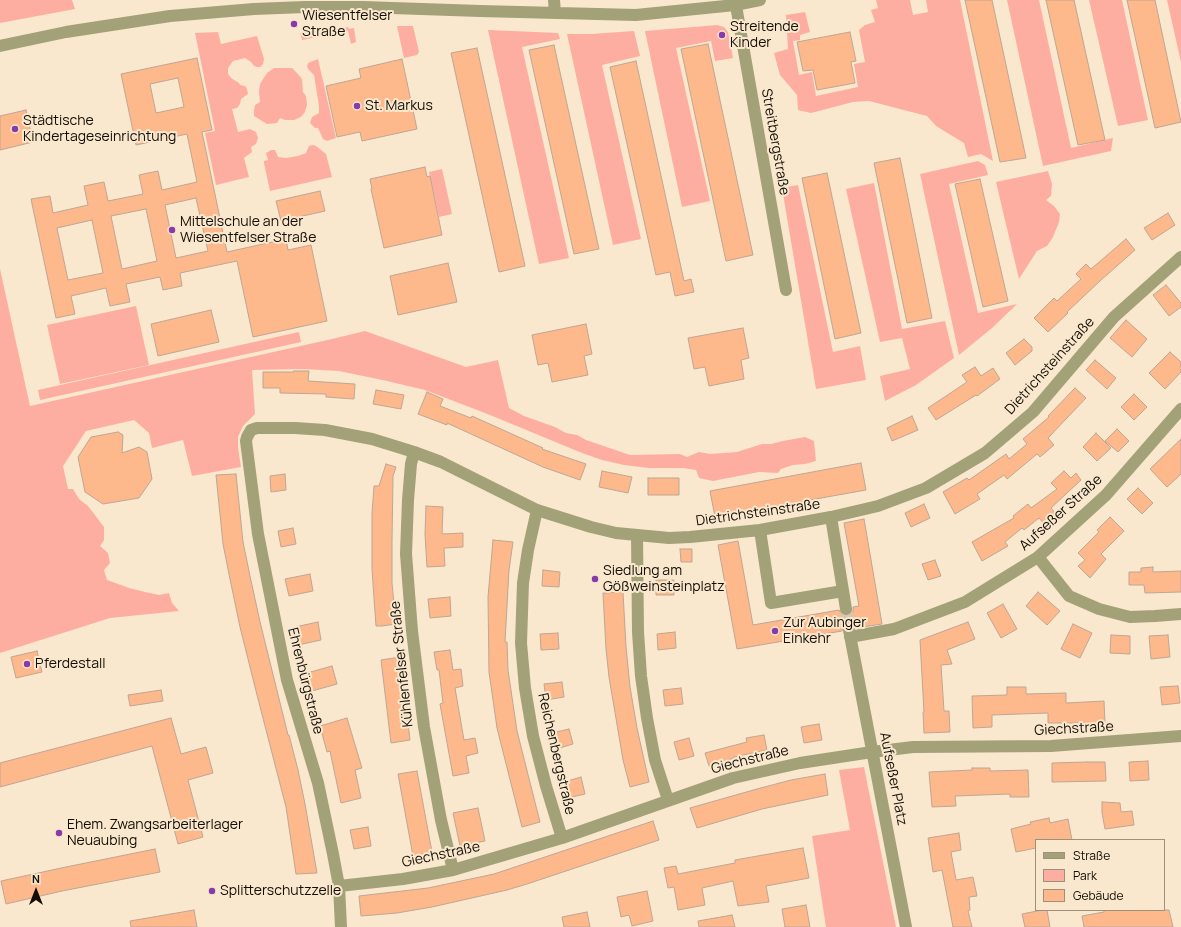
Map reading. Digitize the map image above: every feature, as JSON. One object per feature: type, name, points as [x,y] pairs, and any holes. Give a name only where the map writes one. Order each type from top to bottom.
[{"type":"street","points":[[554,0],[555,13]]},
{"type":"street","points":[[0,46],[73,31],[181,15],[362,3],[555,13],[636,15],[760,0]]},
{"type":"street","name":"Streitbergstraße","points":[[735,3],[786,290]]},
{"type":"street","name":"Dietrichsteinstraße","points":[[246,441],[249,433],[253,429],[270,427],[325,430],[372,439],[441,462],[537,510],[591,527],[637,535],[669,538],[690,537],[760,530],[831,517],[878,506],[926,488],[985,453],[1033,412],[1114,317],[1181,257]]},
{"type":"street","name":"Aufseßer Straße","points":[[894,629],[965,602],[1038,557],[1106,495],[1181,409]]},
{"type":"street","name":"Ehrenbürgstraße","points":[[246,441],[258,534],[287,680],[318,783],[339,886],[341,927]]},
{"type":"street","name":"Kühlenfelser Straße","points":[[414,452],[411,464],[406,554],[412,631],[424,727],[452,870]]},
{"type":"street","name":"Reichenbergstraße","points":[[537,510],[528,550],[523,583],[521,643],[525,688],[533,736],[562,838]]},
{"type":"street","points":[[831,517],[846,609]]},
{"type":"street","points":[[760,530],[771,603],[843,592]]},
{"type":"street","points":[[637,535],[638,632],[641,676],[655,760],[668,800]]},
{"type":"street","points":[[1038,557],[1069,596],[1099,610],[1130,616],[1181,614]]},
{"type":"street","name":"Aufseßer Platz","points":[[894,629],[850,633],[906,927]]},
{"type":"street","name":"Giechstraße","points":[[339,886],[403,879],[452,870],[562,838],[733,778],[800,763],[914,747],[1051,746],[1181,736]]},
{"type":"green space","points":[[0,0],[72,0],[75,9],[0,23]]},
{"type":"green space","points":[[876,0],[910,0],[913,15],[928,12],[926,0],[960,0],[993,161],[981,154],[968,157],[964,143],[936,126],[927,116],[869,101],[853,102],[811,113],[798,110],[797,95],[780,75],[774,53],[788,49],[786,15],[805,12],[810,32],[800,35],[800,40],[793,41],[799,75],[812,72],[816,96],[858,87],[854,64],[865,62],[859,30],[865,25],[875,22],[871,10],[878,8]]},
{"type":"green space","points":[[1007,0],[1039,0],[1071,148],[1113,138],[1111,151],[1043,166]]},
{"type":"green space","points":[[1089,0],[1122,0],[1148,120],[1118,126]]},
{"type":"green space","points":[[1167,0],[1181,0],[1181,62]]},
{"type":"green space","points":[[717,25],[724,27],[728,32],[733,58],[715,61],[711,41],[676,48],[710,201],[682,207],[645,31]]},
{"type":"green space","points":[[397,26],[413,26],[419,52],[417,55],[404,58]]},
{"type":"green space","points":[[348,27],[349,29],[354,28],[356,42],[351,44],[348,31],[302,40],[300,33],[327,28],[329,32]]},
{"type":"green space","points":[[488,30],[558,33],[560,39],[522,47],[569,258],[539,264]]},
{"type":"green space","points":[[634,31],[640,56],[602,65],[641,239],[613,245],[567,34]]},
{"type":"green space","points":[[218,32],[221,44],[257,36],[264,59],[263,64],[260,67],[254,66],[245,58],[233,61],[228,68],[228,74],[231,78],[240,85],[245,86],[248,94],[241,99],[237,108],[232,109],[238,132],[250,129],[256,132],[258,138],[256,144],[251,147],[252,152],[244,158],[249,177],[216,185],[205,133],[215,131],[195,33]]},
{"type":"green space","points":[[318,59],[336,138],[327,141],[323,139],[318,128],[315,128],[310,123],[312,117],[319,113],[319,106],[314,75],[307,66],[308,63]]},
{"type":"green space","points":[[274,68],[292,68],[298,74],[302,79],[303,92],[306,96],[307,105],[305,112],[301,117],[294,120],[285,120],[280,118],[277,123],[267,124],[254,116],[254,111],[255,105],[260,102],[260,84],[267,73]]},
{"type":"green space","points":[[313,145],[326,154],[332,177],[270,191],[264,163],[264,161],[268,160],[266,153],[271,150],[275,150],[278,157],[286,158],[298,156],[306,153],[309,146]]},
{"type":"green space","points":[[978,161],[985,165],[988,175],[949,184],[978,313],[1017,304],[992,328],[959,355],[920,174]]},
{"type":"green space","points":[[442,169],[452,214],[439,217],[429,172]]},
{"type":"green space","points":[[1048,171],[1052,184],[1051,196],[1046,200],[1054,206],[1060,214],[1059,222],[1053,237],[1047,246],[1037,251],[1019,279],[996,182]]},
{"type":"green space","points":[[874,183],[902,329],[945,321],[954,358],[916,385],[885,401],[880,376],[910,369],[902,338],[880,342],[846,189]]},
{"type":"green space","points":[[798,185],[833,352],[860,346],[866,380],[816,389],[782,188]]},
{"type":"green space","points":[[0,269],[30,406],[365,331],[466,367],[498,360],[509,408],[524,416],[555,427],[566,433],[577,435],[586,440],[630,455],[680,454],[687,457],[699,452],[710,454],[737,452],[762,444],[771,444],[805,437],[814,441],[816,461],[793,465],[781,469],[778,473],[759,472],[713,481],[699,478],[696,470],[683,468],[649,468],[624,465],[602,460],[425,390],[339,371],[303,369],[252,370],[255,414],[243,426],[238,437],[241,467],[192,476],[183,440],[152,448],[149,433],[134,420],[86,431],[63,466],[68,489],[73,489],[79,499],[88,506],[104,527],[104,540],[100,546],[108,553],[110,563],[104,570],[107,580],[129,588],[159,595],[169,593],[172,603],[179,611],[110,618],[0,653]]},
{"type":"green space","points":[[136,306],[149,365],[60,384],[47,325]]},
{"type":"green space","points":[[299,332],[301,342],[40,400],[38,390]]},
{"type":"green space","points":[[864,767],[896,927],[826,927],[812,836],[850,830],[839,770]]},
{"type":"building","points":[[965,0],[992,0],[1026,158],[1000,162]]},
{"type":"building","points":[[1046,0],[1074,0],[1105,140],[1078,145]]},
{"type":"building","points":[[1127,0],[1155,0],[1181,122],[1155,128]]},
{"type":"building","points":[[850,32],[856,61],[851,62],[855,83],[817,90],[813,70],[803,71],[797,42]]},
{"type":"building","points":[[708,44],[753,255],[726,261],[681,49]]},
{"type":"building","points":[[554,45],[599,249],[574,254],[529,50]]},
{"type":"building","points":[[477,48],[525,266],[499,272],[451,53]]},
{"type":"building","points":[[197,58],[212,130],[202,132],[227,252],[286,239],[288,250],[311,245],[327,321],[253,337],[237,261],[180,273],[182,286],[163,290],[160,277],[126,284],[130,302],[110,306],[106,288],[71,296],[75,314],[56,318],[31,199],[50,196],[53,213],[88,205],[84,186],[104,182],[108,201],[143,194],[139,175],[158,171],[162,190],[197,182],[187,134],[136,145],[121,74]],"holes":[[[178,78],[184,107],[156,113],[150,84]],[[196,198],[208,251],[176,258],[165,205]],[[146,209],[157,261],[122,269],[111,216]],[[92,220],[103,273],[68,280],[57,228]]]},
{"type":"building","points":[[402,59],[417,129],[362,141],[360,132],[337,137],[326,86],[361,78],[359,69]]},
{"type":"building","points":[[636,61],[684,281],[691,279],[694,292],[675,296],[670,272],[656,275],[610,67]]},
{"type":"building","name":"Städtische Kindertageseinrichtung","points":[[26,110],[33,142],[0,150],[0,116]]},
{"type":"building","points":[[900,158],[932,318],[907,323],[874,163]]},
{"type":"building","points":[[425,167],[427,177],[430,176],[442,235],[384,248],[370,179]]},
{"type":"building","points":[[827,173],[861,333],[835,339],[802,178]]},
{"type":"building","points":[[980,179],[1008,301],[983,307],[955,184]]},
{"type":"building","points":[[320,191],[325,211],[281,221],[276,201]]},
{"type":"building","points":[[1168,213],[1175,225],[1152,240],[1144,228]]},
{"type":"building","points":[[1126,239],[1135,250],[1067,312],[1068,313],[1048,332],[1034,318],[1054,298],[1057,301],[1081,279],[1076,274],[1086,264],[1091,269]]},
{"type":"building","points":[[448,263],[457,302],[398,315],[390,276]]},
{"type":"building","points":[[1166,285],[1181,303],[1181,307],[1169,316],[1153,295]]},
{"type":"building","points":[[211,310],[219,342],[158,356],[151,324]]},
{"type":"building","points":[[1126,320],[1147,339],[1132,357],[1110,338]]},
{"type":"building","points":[[586,324],[592,354],[584,356],[588,375],[552,382],[548,363],[538,365],[532,335]]},
{"type":"building","points":[[743,328],[749,358],[741,360],[744,379],[709,386],[705,367],[694,369],[688,338]]},
{"type":"building","points":[[1024,339],[1032,347],[1032,351],[1015,365],[1006,353]]},
{"type":"building","points":[[1170,352],[1181,362],[1181,372],[1165,389],[1149,373]]},
{"type":"building","points":[[1095,360],[1116,378],[1107,389],[1086,370]]},
{"type":"building","points":[[975,367],[981,376],[993,368],[1000,379],[977,396],[976,395],[936,420],[928,408],[967,382],[962,375]]},
{"type":"building","points":[[309,371],[308,381],[355,384],[354,399],[326,397],[326,394],[280,393],[280,388],[263,388],[263,372]]},
{"type":"building","points":[[1075,388],[1086,398],[1048,438],[1054,445],[1040,457],[1037,454],[1007,479],[1004,475],[977,494],[980,499],[955,514],[943,492],[967,478],[969,480],[1006,454],[1009,459],[1027,444],[1023,439],[1049,417],[1048,416]]},
{"type":"building","points":[[376,390],[404,395],[401,409],[373,404]]},
{"type":"building","points":[[427,392],[443,399],[440,406],[471,418],[472,416],[543,448],[542,449],[586,464],[580,480],[543,467],[447,423],[447,425],[418,414]]},
{"type":"building","points":[[1134,394],[1147,407],[1134,420],[1121,407]]},
{"type":"building","points":[[912,416],[918,430],[892,441],[887,428]]},
{"type":"building","points":[[1117,429],[1129,441],[1118,452],[1105,441]]},
{"type":"building","points":[[118,432],[123,435],[122,453],[139,447],[147,452],[152,479],[139,498],[103,504],[85,492],[78,457],[91,437]]},
{"type":"building","points":[[1096,433],[1111,448],[1097,461],[1083,447]]},
{"type":"building","points":[[1181,439],[1181,474],[1167,487],[1150,469]]},
{"type":"building","points":[[861,463],[866,490],[715,517],[710,491]]},
{"type":"building","points":[[386,464],[396,467],[393,476],[392,583],[396,624],[376,626],[372,569],[372,514],[374,486],[379,486]]},
{"type":"building","points":[[602,471],[632,477],[628,493],[599,487]]},
{"type":"building","points":[[1064,471],[1071,478],[1076,473],[1081,480],[1051,508],[1056,514],[1044,524],[1039,518],[1024,530],[1022,528],[1005,542],[1008,546],[982,561],[972,542],[1014,518],[1013,516],[1028,504],[1031,508],[1057,489],[1051,483]]},
{"type":"building","points":[[236,474],[243,542],[260,622],[298,770],[317,873],[296,874],[286,807],[240,627],[230,579],[223,544],[216,475]]},
{"type":"building","points":[[285,474],[286,490],[271,492],[270,476]]},
{"type":"building","points":[[648,478],[679,478],[679,495],[648,495]]},
{"type":"building","points":[[1138,488],[1153,503],[1142,514],[1127,499]]},
{"type":"building","points":[[924,504],[930,518],[911,527],[905,513]]},
{"type":"building","points":[[426,506],[443,507],[442,534],[463,533],[463,547],[444,548],[445,566],[427,567],[425,534]]},
{"type":"building","points":[[1110,517],[1124,531],[1101,554],[1106,559],[1090,578],[1078,566],[1085,560],[1078,553],[1099,532],[1097,530]]},
{"type":"building","points":[[864,519],[882,624],[856,628],[852,623],[848,623],[844,625],[842,631],[737,649],[718,545],[738,541],[753,625],[839,610],[843,616],[848,616],[853,612],[853,607],[859,606],[844,523]]},
{"type":"building","points":[[293,528],[296,544],[281,547],[278,531]]},
{"type":"building","points":[[493,540],[513,542],[509,570],[505,642],[507,642],[508,670],[517,731],[540,822],[522,827],[497,728],[489,672],[488,597]]},
{"type":"building","points":[[680,549],[692,549],[692,562],[681,562]]},
{"type":"building","points":[[935,560],[941,576],[928,580],[922,564]]},
{"type":"building","points":[[1153,567],[1153,572],[1181,571],[1181,592],[1145,593],[1144,585],[1129,585],[1129,572],[1141,572],[1141,568]]},
{"type":"building","points":[[543,570],[560,572],[559,587],[542,586]]},
{"type":"building","points":[[310,574],[313,591],[289,596],[285,579]]},
{"type":"building","points":[[656,580],[674,580],[674,595],[656,595]]},
{"type":"building","points":[[623,592],[630,687],[649,782],[630,787],[623,760],[609,677],[603,593]]},
{"type":"building","points":[[1038,592],[1060,611],[1047,625],[1026,606]]},
{"type":"building","points":[[450,597],[451,616],[430,618],[428,599]]},
{"type":"building","points":[[1003,604],[1017,629],[1001,638],[987,613]]},
{"type":"building","points":[[318,622],[321,640],[298,645],[295,627]]},
{"type":"building","points":[[968,622],[975,639],[947,650],[952,664],[941,665],[944,711],[949,711],[950,732],[924,733],[920,640]]},
{"type":"building","points":[[1073,624],[1092,633],[1080,658],[1061,649]]},
{"type":"building","points":[[675,632],[676,648],[658,650],[657,634]]},
{"type":"building","points":[[558,633],[559,649],[541,650],[540,634]]},
{"type":"building","points":[[1111,635],[1130,636],[1130,654],[1110,653]]},
{"type":"building","points":[[1168,635],[1170,657],[1151,659],[1149,636]]},
{"type":"building","points":[[450,650],[453,670],[461,669],[463,686],[455,688],[464,740],[475,738],[478,753],[466,756],[469,773],[453,776],[440,704],[443,703],[439,670],[437,670],[434,652]]},
{"type":"building","name":"Pferdestall","points":[[37,651],[42,672],[16,678],[11,657]]},
{"type":"building","points":[[400,657],[410,740],[391,743],[381,660]]},
{"type":"building","points":[[332,666],[337,684],[312,691],[307,673]]},
{"type":"building","points":[[562,682],[564,697],[546,700],[544,684]]},
{"type":"building","points":[[1178,686],[1180,703],[1162,705],[1160,687]]},
{"type":"building","points":[[1007,687],[1026,687],[1026,694],[1066,693],[1066,703],[1104,701],[1105,723],[1048,723],[1048,713],[992,715],[992,727],[973,728],[972,696],[1007,695]]},
{"type":"building","points":[[681,688],[683,704],[665,706],[663,690]]},
{"type":"building","points":[[161,690],[163,701],[130,706],[128,695]]},
{"type":"building","points":[[171,718],[181,754],[206,747],[213,773],[188,780],[203,837],[178,844],[152,746],[0,787],[0,763]]},
{"type":"building","points":[[347,718],[362,768],[355,770],[361,798],[341,803],[330,751],[327,752],[320,726]]},
{"type":"building","points":[[819,724],[822,740],[804,743],[801,727]]},
{"type":"building","points":[[569,729],[573,744],[556,749],[552,733]]},
{"type":"building","points":[[764,735],[767,750],[734,757],[709,766],[705,753],[747,742],[746,738]]},
{"type":"building","points":[[689,738],[694,756],[679,760],[674,742]]},
{"type":"building","points":[[1148,761],[1149,780],[1130,781],[1129,762]]},
{"type":"building","points":[[1105,762],[1106,781],[1052,782],[1052,763]]},
{"type":"building","points":[[972,768],[990,768],[990,771],[1028,770],[1029,797],[1010,797],[1010,794],[955,796],[956,806],[932,807],[929,772],[972,770]]},
{"type":"building","points":[[417,771],[432,852],[413,856],[398,774]]},
{"type":"building","points":[[825,774],[828,795],[762,809],[697,828],[690,808],[791,780]]},
{"type":"building","points":[[581,777],[585,794],[568,798],[564,782]]},
{"type":"building","points":[[1102,802],[1120,803],[1121,812],[1132,811],[1134,825],[1105,829],[1102,813]]},
{"type":"building","points":[[478,808],[485,841],[460,846],[453,813]]},
{"type":"building","points":[[1049,818],[1050,823],[1068,819],[1072,839],[1035,839],[1035,848],[1016,852],[1011,829],[1031,824],[1030,822]]},
{"type":"building","points":[[653,821],[659,840],[527,884],[432,907],[397,913],[361,916],[359,896],[428,888],[494,874]]},
{"type":"building","points":[[368,827],[371,846],[354,849],[350,830]]},
{"type":"building","points":[[959,833],[961,850],[951,852],[956,880],[973,877],[977,896],[969,897],[970,910],[968,911],[972,927],[953,927],[942,870],[933,872],[928,838]]},
{"type":"building","points":[[803,848],[809,878],[766,886],[769,902],[738,906],[733,881],[702,888],[705,905],[678,910],[674,887],[668,888],[664,868],[676,866],[678,874],[735,863],[735,860]]},
{"type":"building","points":[[155,849],[160,872],[62,891],[6,904],[1,881]]},
{"type":"building","points":[[647,891],[653,921],[632,926],[629,915],[621,917],[617,897]]},
{"type":"building","points":[[806,905],[810,927],[785,927],[782,909]]},
{"type":"building","points":[[194,910],[197,927],[131,927],[130,921]]},
{"type":"building","points":[[1169,910],[1173,927],[1084,927],[1082,916],[1104,912]]},
{"type":"building","points":[[1037,911],[1047,911],[1050,927],[1025,927],[1022,914]]},
{"type":"building","points":[[587,912],[590,927],[564,927],[562,917]]},
{"type":"building","points":[[732,915],[735,927],[699,927],[698,921]]},
{"type":"tunnel","points":[[846,609],[849,629]]},
{"type":"place","name":"Wiesentfelser Straße","points":[[294,24]]},
{"type":"place","name":"Streitende Kinder","points":[[722,35]]},
{"type":"place","name":"St. Markus","points":[[357,106]]},
{"type":"place","name":"Städtische Kindertageseinrichtung","points":[[15,129]]},
{"type":"place","name":"Mittelschule an der Wiesentfelser Straße","points":[[172,230]]},
{"type":"place","name":"Siedlung am Gößweinsteinplatz","points":[[595,579]]},
{"type":"place","name":"Zur Aubinger Einkehr","points":[[775,631]]},
{"type":"place","name":"Pferdestall","points":[[27,664]]},
{"type":"place","name":"Ehem. Zwangsarbeiterlager Neuaubing","points":[[59,833]]},
{"type":"place","name":"Splitterschutzzelle","points":[[212,891]]}]
